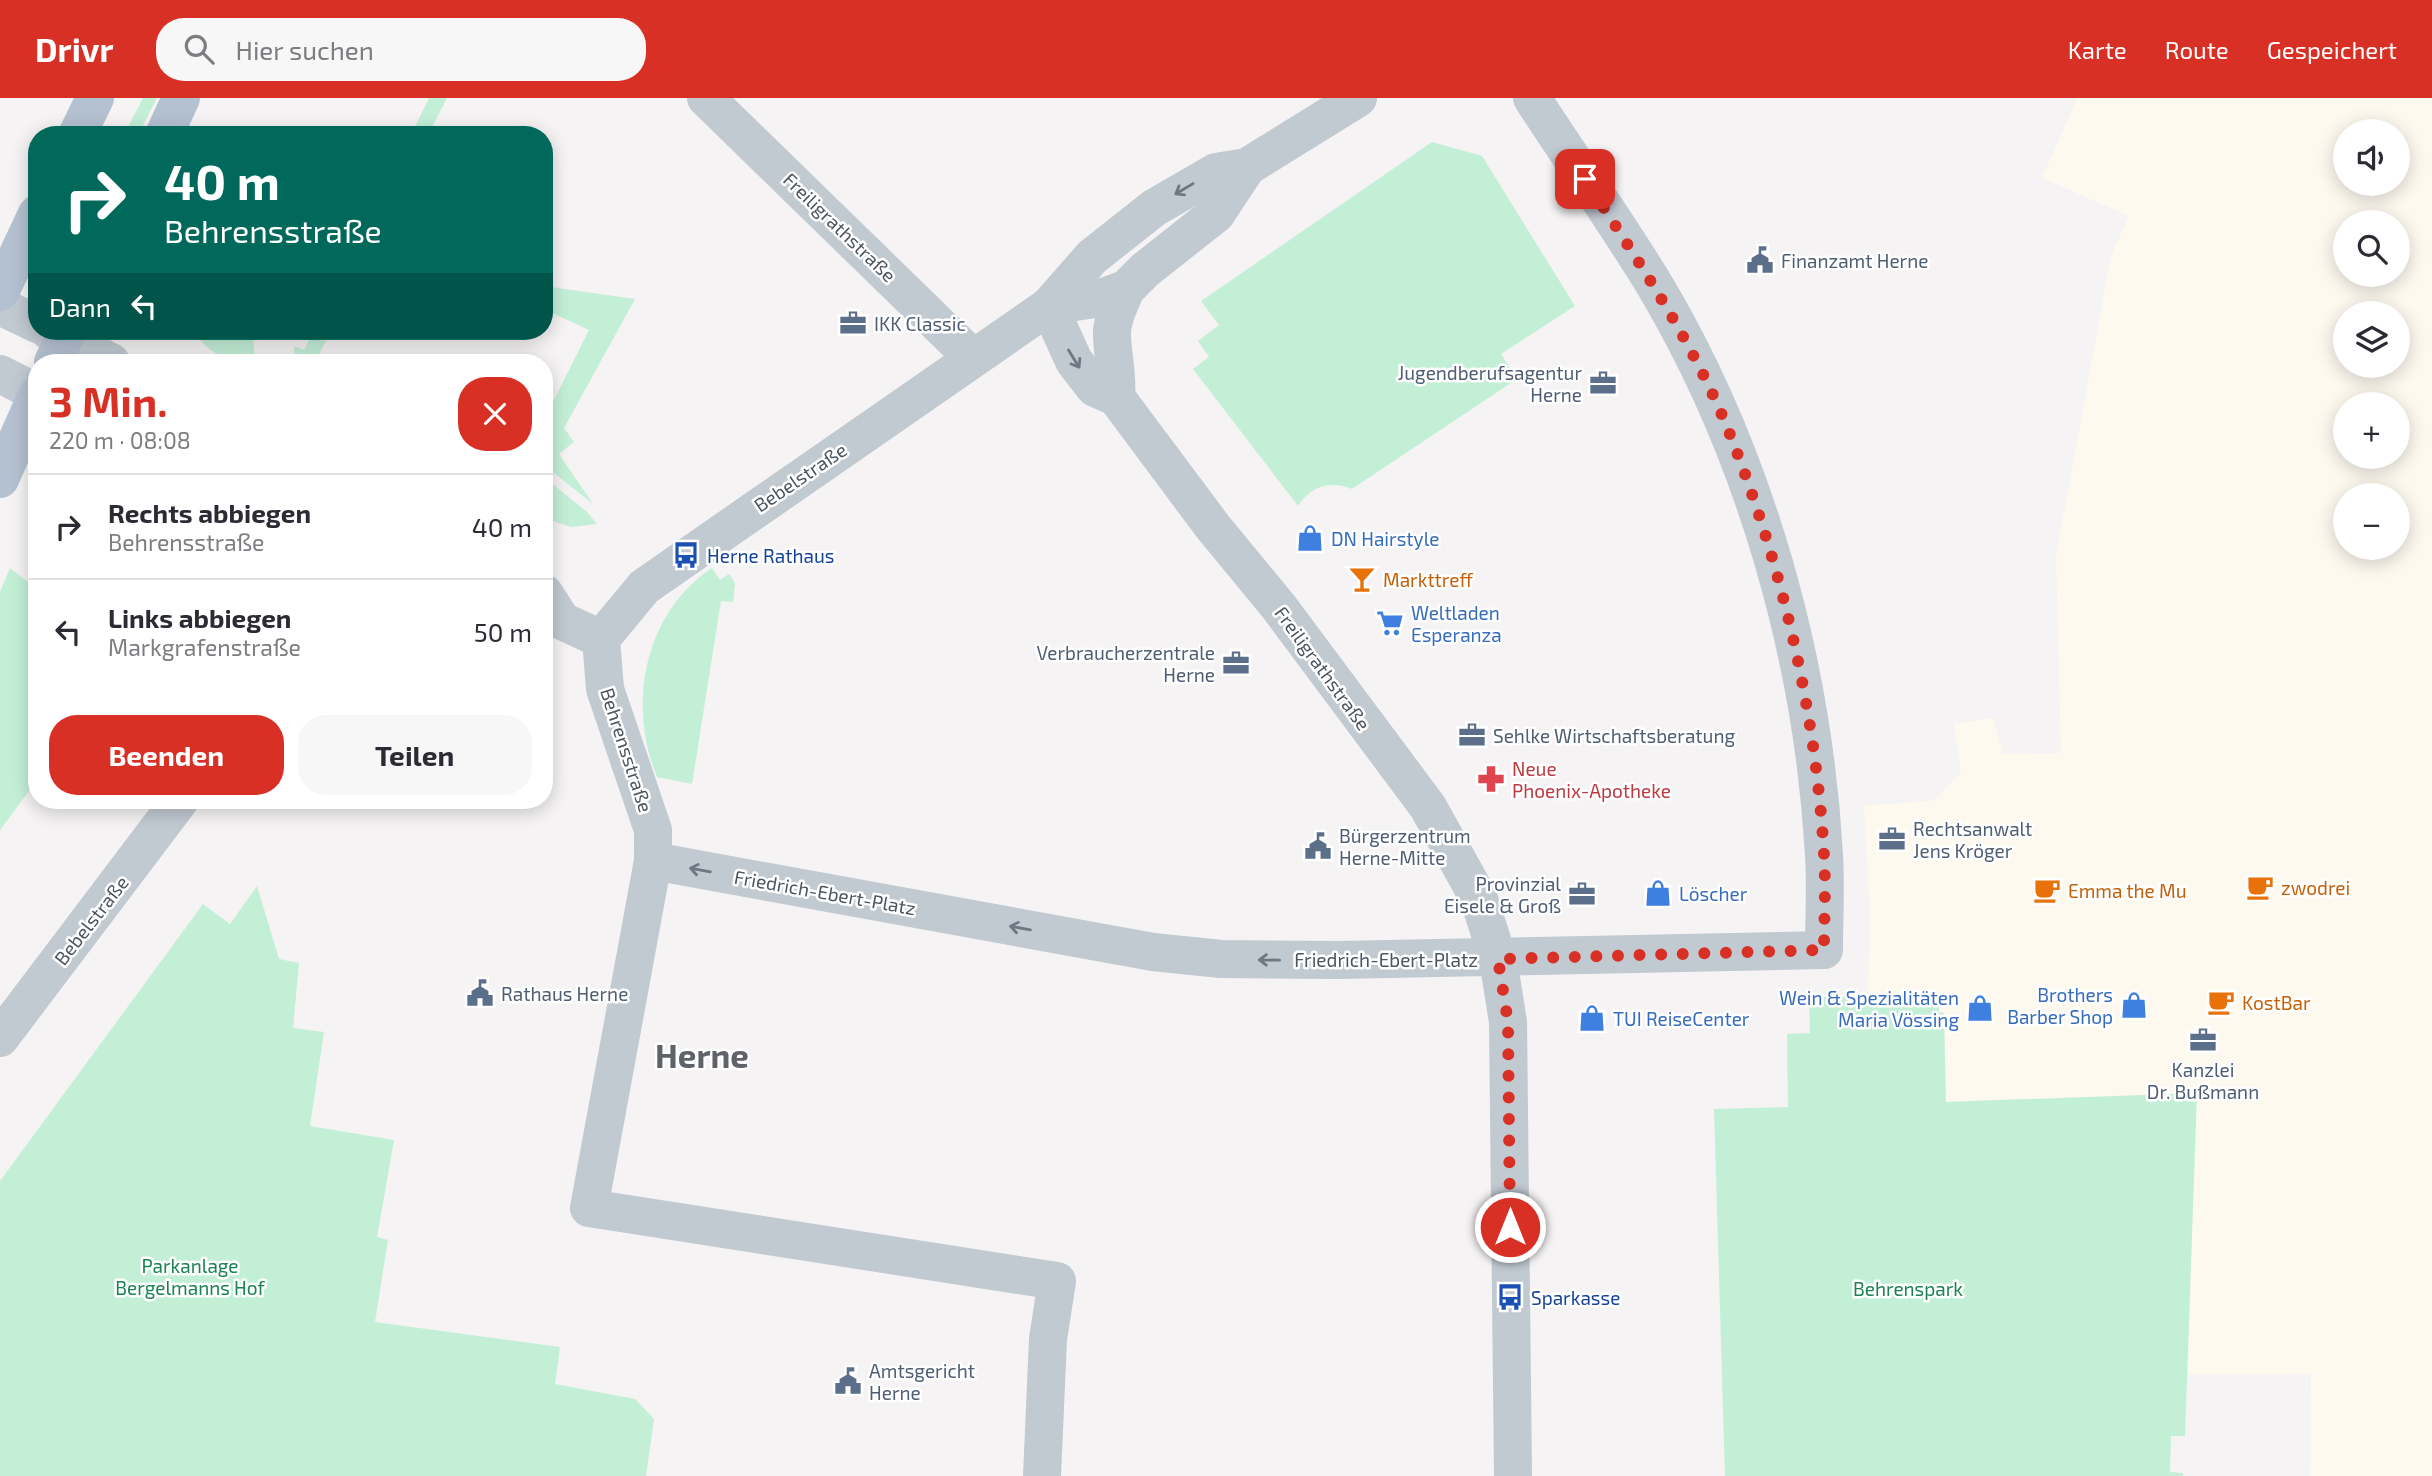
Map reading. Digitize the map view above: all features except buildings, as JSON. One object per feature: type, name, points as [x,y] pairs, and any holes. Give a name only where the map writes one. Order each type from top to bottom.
[{"type":"main road","points":[[81,126],[95,98]]},
{"type":"main road","points":[[168,126],[181,98]]},
{"type":"main road","points":[[0,292],[28,233]]},
{"type":"main road","points":[[0,479],[28,415]]},
{"type":"street","name":"Freiligrathstraße","points":[[706,98],[973,358]]},
{"type":"street","name":"Bebelstraße","points":[[601,639],[644,587],[686,555],[1049,306],[1091,257],[1154,208],[1216,172],[1247,167],[1358,98]]},
{"type":"street","points":[[1498,959],[1824,950],[1824,855],[1811,739],[1791,634],[1767,536],[1731,436],[1657,290],[1532,98]]},
{"type":"street","name":"Bebelstraße","points":[[1049,306],[1101,298],[1126,289],[1145,270],[1216,214],[1247,167]]},
{"type":"street","points":[[1116,397],[1118,377],[1112,334],[1115,315],[1126,289]]},
{"type":"street","points":[[0,306],[28,322]]},
{"type":"street","name":"Freiligrathstraße","points":[[1049,306],[1074,361],[1096,388],[1116,397],[1213,527],[1279,607],[1428,807],[1479,899],[1498,959]]},
{"type":"street","points":[[61,340],[93,354]]},
{"type":"street","points":[[0,374],[28,389]]},
{"type":"street","points":[[553,614],[601,639]]},
{"type":"street","name":"Behrensstraße","points":[[601,639],[605,689],[653,830],[653,861]]},
{"type":"street","name":"Bebelstraße","points":[[0,1038],[173,809]]},
{"type":"street","points":[[653,861],[589,1208],[1057,1281],[1048,1339],[1042,1476]]},
{"type":"street","name":"Friedrich-Ebert-Platz","points":[[653,861],[1153,952],[1221,959],[1498,959],[1507,999],[1509,1042],[1513,1476]]},
{"type":"shaded area","points":[[2077,98],[2432,98],[2432,1476],[2310,1476],[2311,1374],[2188,1374],[2194,1159],[2016,1099],[1946,1102],[1944,1013],[1939,1013],[1939,996],[1868,996],[1870,914],[1864,806],[1935,800],[1961,772],[1954,724],[1993,718],[2003,752],[1999,754],[2061,753],[2056,556],[2111,256],[2129,216],[2042,178]]},
{"type":"green space","points":[[143,98],[157,98],[143,126],[129,126]]},
{"type":"green space","points":[[429,98],[447,98],[433,126],[415,126]]},
{"type":"green space","points":[[1432,142],[1482,156],[1575,306],[1501,354],[1517,379],[1352,489],[1329,485],[1315,489],[1298,506],[1193,369],[1209,357],[1198,341],[1219,325],[1201,301]]},
{"type":"green space","points":[[553,287],[635,299],[564,428],[574,442],[559,454],[593,504],[553,472],[553,402],[589,330],[553,313]]},
{"type":"green space","points":[[201,340],[253,340],[254,354],[217,354]]},
{"type":"green space","points":[[309,340],[326,340],[319,354],[294,354],[294,346],[304,350]]},
{"type":"green space","points":[[553,484],[587,512],[597,524],[571,527],[553,521]]},
{"type":"green space","points":[[10,568],[28,582],[28,792],[0,830],[0,592]]},
{"type":"green space","points":[[712,568],[720,580],[729,574],[735,583],[733,602],[721,601],[692,784],[657,777],[643,720],[643,691],[648,662],[657,635],[670,610],[689,587]]},
{"type":"green space","name":"Parkanlage Bergelmanns Hof","points":[[257,886],[279,959],[299,963],[293,1028],[324,1032],[310,1126],[394,1140],[377,1237],[388,1240],[375,1322],[560,1347],[555,1384],[635,1399],[654,1419],[646,1476],[0,1476],[0,1181],[203,904],[230,924]]},
{"type":"green space","name":"Behrenspark","points":[[1939,995],[1939,1012],[1944,1013],[1946,1102],[2197,1093],[2185,1436],[2171,1436],[2170,1472],[2183,1473],[2183,1476],[1725,1476],[1714,1109],[1788,1107],[1787,1034],[1810,1033],[1809,997]]},
{"type":"place","name":"Finanzamt Herne","points":[[1760,260]]},
{"type":"place","name":"IKK Classic","points":[[853,323]]},
{"type":"place","name":"Jugendberufsagentur Herne","points":[[1603,383]]},
{"type":"place","name":"DN Hairstyle","points":[[1310,538]]},
{"type":"place","name":"Herne Rathaus","points":[[686,555]]},
{"type":"place","name":"Markttreff","points":[[1362,579]]},
{"type":"place","name":"Weltladen Esperanza","points":[[1390,623]]},
{"type":"place","name":"Verbraucherzentrale Herne","points":[[1236,663]]},
{"type":"place","name":"Sehlke Wirtschaftsberatung","points":[[1472,735]]},
{"type":"place","name":"Neue Phoenix-Apotheke","points":[[1491,779]]},
{"type":"place","name":"Rechtsanwalt Jens Kröger","points":[[1892,839]]},
{"type":"place","name":"Bürgerzentrum Herne-Mitte","points":[[1318,846]]},
{"type":"place","name":"zwodrei","points":[[2260,887]]},
{"type":"place","name":"Emma the Mu","points":[[2047,890]]},
{"type":"place","name":"Löscher","points":[[1658,893]]},
{"type":"place","name":"Provinzial Eisele & Groß","points":[[1582,894]]},
{"type":"place","name":"Rathaus Herne","points":[[480,993]]},
{"type":"place","name":"KostBar","points":[[2221,1002]]},
{"type":"place","name":"Brothers Barber Shop","points":[[2134,1005]]},
{"type":"place","name":"Wein & Spezialitäten Maria Vössing","points":[[1980,1008]]},
{"type":"place","name":"TUI ReiseCenter","points":[[1592,1018]]},
{"type":"place","name":"Kanzlei Dr. Bußmann","points":[[2203,1040]]},
{"type":"place","name":"Sparkasse","points":[[1510,1297]]},
{"type":"place","name":"Amtsgericht Herne","points":[[848,1381]]},
{"type":"district","name":"Herne","points":[[702,1055]]},
{"type":"route","points":[[1510,1227],[1507,999],[1498,959],[1824,950],[1824,855],[1811,739],[1791,634],[1767,536],[1731,436],[1702,375],[1657,290],[1585,179]]}]
